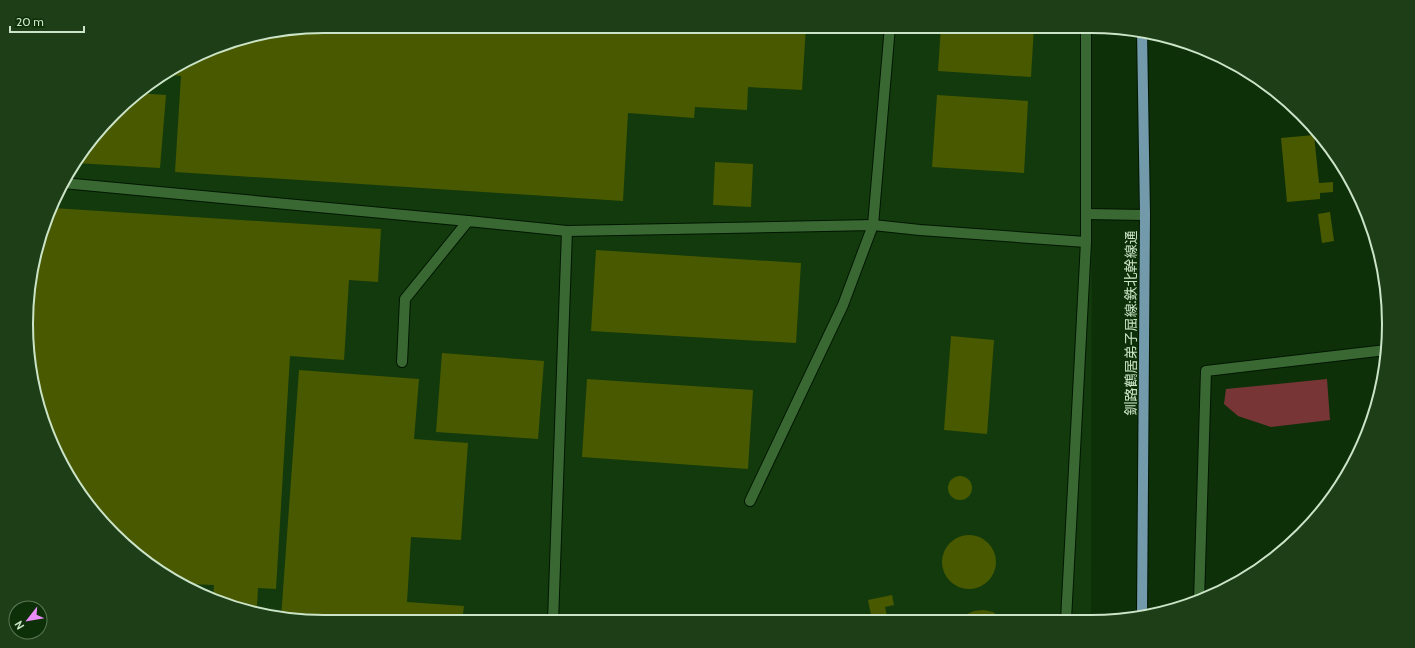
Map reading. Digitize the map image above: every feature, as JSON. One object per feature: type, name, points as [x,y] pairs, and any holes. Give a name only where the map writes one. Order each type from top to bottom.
[{"type":"main road","name":"釧路鶴居弟子屈線:鉄北幹線通","points":[[1142,38],[1146,215],[1142,610]]},
{"type":"street","points":[[750,501],[843,305],[874,225],[889,33]]},
{"type":"street","points":[[1066,615],[1086,242],[1086,33]]},
{"type":"street","points":[[69,184],[567,231],[874,225],[920,230],[1086,242]]},
{"type":"street","points":[[1086,214],[1146,215]]},
{"type":"street","points":[[402,362],[406,300],[468,221]]},
{"type":"street","points":[[552,615],[567,231]]},
{"type":"street","points":[[1199,594],[1206,371],[1381,351]]},
{"type":"shaded area","points":[[324,33],[1092,33],[1091,615],[324,615],[286,613],[230,600],[195,585],[162,566],[132,543],[105,516],[82,486],[63,453],[48,418],[35,362],[33,324],[35,286],[48,230],[63,195],[82,162],[93,147],[118,118],[132,105],[162,82],[178,72],[230,48],[286,35]]},
{"type":"shaded area","points":[[1327,379],[1330,420],[1271,427],[1238,416],[1224,404],[1226,389]]},
{"type":"building","points":[[324,33],[806,33],[802,90],[748,87],[747,110],[695,107],[694,118],[628,113],[623,201],[175,172],[181,76],[173,75],[195,63],[230,48],[286,35]]},
{"type":"building","points":[[941,33],[1034,33],[1031,77],[938,71]]},
{"type":"building","points":[[146,94],[166,95],[160,168],[81,163],[105,132],[118,118]]},
{"type":"building","points":[[937,95],[1028,101],[1024,173],[932,167]]},
{"type":"building","points":[[1313,135],[1314,137],[1319,183],[1333,182],[1333,192],[1320,193],[1320,199],[1287,202],[1281,138]]},
{"type":"building","points":[[715,162],[753,164],[751,207],[713,205]]},
{"type":"building","points":[[57,208],[381,229],[378,282],[349,280],[344,360],[290,356],[276,589],[258,588],[257,606],[252,606],[230,600],[213,593],[214,585],[194,584],[178,576],[147,555],[118,530],[82,486],[63,453],[55,435],[48,418],[35,362],[33,324],[35,286],[48,230]]},
{"type":"building","points":[[1330,212],[1334,241],[1322,243],[1318,214]]},
{"type":"building","points":[[596,250],[801,263],[796,343],[591,331]]},
{"type":"building","points":[[951,336],[994,340],[987,434],[944,430]]},
{"type":"building","points":[[442,353],[544,361],[538,439],[436,432]]},
{"type":"building","points":[[299,370],[419,379],[414,439],[468,443],[461,540],[411,537],[407,602],[464,606],[463,615],[324,615],[281,612]]},
{"type":"building","points":[[587,379],[753,390],[748,469],[582,457]]},
{"type":"building","points":[[960,476],[965,477],[971,483],[971,493],[965,499],[960,500],[955,499],[949,493],[948,488],[949,483],[955,477]]},
{"type":"building","points":[[969,535],[979,537],[988,543],[994,552],[996,562],[994,572],[988,581],[979,587],[969,589],[959,587],[950,581],[944,572],[942,562],[944,552],[950,543],[959,537]]},
{"type":"building","points":[[892,595],[894,605],[885,607],[887,615],[871,615],[868,600]]},
{"type":"building","points":[[984,610],[993,612],[997,615],[965,615],[974,611]]}]
